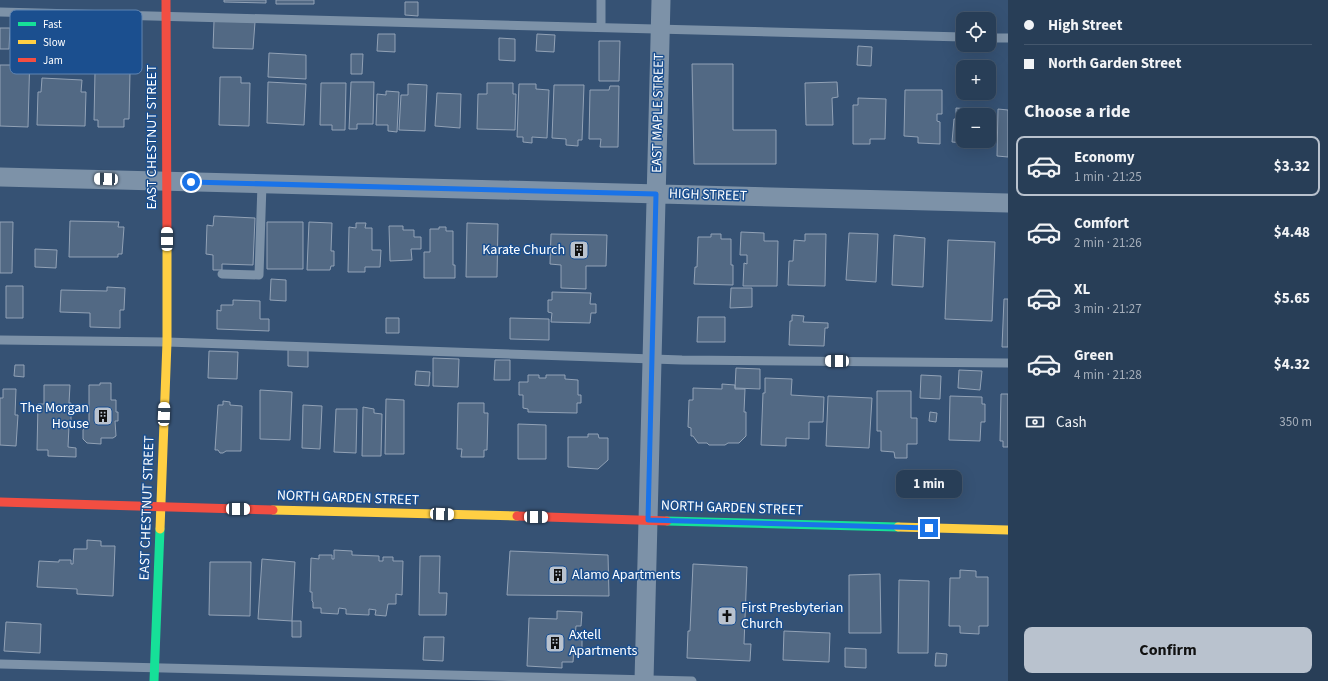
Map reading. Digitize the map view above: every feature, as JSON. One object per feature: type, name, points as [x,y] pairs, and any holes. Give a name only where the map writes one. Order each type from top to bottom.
[{"type":"street","name":"EAST CHESTNUT STREET","points":[[154,681],[167,342],[166,0]]},
{"type":"street","name":"EAST MAPLE STREET","points":[[644,680],[661,0]]},
{"type":"street","name":"HIGH STREET","points":[[0,177],[1008,203]]},
{"type":"street","name":"NORTH GARDEN STREET","points":[[0,502],[1008,530]]},
{"type":"lane","points":[[601,0],[601,27]]},
{"type":"lane","points":[[0,12],[10,12]]},
{"type":"lane","points":[[142,15],[956,37]]},
{"type":"lane","points":[[996,38],[1008,38]]},
{"type":"lane","points":[[222,274],[259,275],[262,184]]},
{"type":"lane","points":[[0,340],[167,342],[652,359],[1008,363]]},
{"type":"lane","points":[[0,664],[692,681]]},
{"type":"building","points":[[224,0],[266,0],[266,3],[224,2]]},
{"type":"building","points":[[276,0],[314,0],[314,4],[276,4]]},
{"type":"building","points":[[405,2],[418,2],[418,16],[405,15]]},
{"type":"building","points":[[214,21],[255,22],[253,49],[213,48]]},
{"type":"building","points":[[0,28],[10,28],[9,49],[0,49]]},
{"type":"building","points":[[378,34],[395,34],[395,52],[377,51]]},
{"type":"building","points":[[537,34],[555,35],[554,52],[536,51]]},
{"type":"building","points":[[499,38],[515,39],[515,61],[499,60]]},
{"type":"building","points":[[599,41],[620,41],[619,81],[599,81]]},
{"type":"building","points":[[858,46],[872,47],[871,66],[857,65]]},
{"type":"building","points":[[269,53],[306,55],[306,79],[268,77]]},
{"type":"building","points":[[351,54],[363,54],[362,74],[351,74]]},
{"type":"building","points":[[692,64],[733,64],[733,130],[776,130],[776,164],[694,164]]},
{"type":"building","points":[[0,65],[10,65],[10,74],[29,74],[28,127],[0,126]]},
{"type":"building","points":[[95,74],[130,74],[129,119],[124,119],[124,127],[98,127],[98,120],[94,120]]},
{"type":"building","points":[[220,77],[241,77],[241,83],[250,83],[249,126],[219,125]]},
{"type":"building","points":[[42,78],[82,80],[81,92],[86,92],[85,126],[37,125],[38,92],[41,92]]},
{"type":"building","points":[[268,82],[306,84],[304,125],[267,123]]},
{"type":"building","points":[[351,82],[374,82],[373,124],[357,124],[357,129],[349,129]]},
{"type":"building","points":[[837,82],[838,97],[832,98],[833,125],[806,125],[805,83]]},
{"type":"building","points":[[321,83],[346,83],[345,130],[332,130],[332,125],[320,125]]},
{"type":"building","points":[[487,83],[513,83],[513,94],[516,94],[515,130],[477,129],[478,94],[487,94]]},
{"type":"building","points":[[408,84],[427,85],[425,131],[399,130],[401,95],[408,95]]},
{"type":"building","points":[[519,84],[536,84],[536,89],[549,90],[547,138],[532,137],[532,143],[523,142],[523,137],[517,137]]},
{"type":"building","points":[[554,85],[584,85],[582,140],[578,140],[578,146],[566,145],[566,139],[552,138]]},
{"type":"building","points":[[610,86],[619,86],[618,147],[600,147],[601,139],[589,139],[590,90],[609,90]]},
{"type":"building","points":[[905,90],[942,90],[942,114],[937,114],[937,121],[940,122],[940,144],[918,143],[918,137],[904,136]]},
{"type":"building","points":[[386,91],[399,92],[397,132],[388,131],[388,125],[376,125],[377,94],[386,95]]},
{"type":"building","points":[[437,93],[461,94],[460,128],[435,126]]},
{"type":"building","points":[[858,98],[886,99],[885,139],[870,139],[870,144],[853,144],[853,105],[858,105]]},
{"type":"building","points":[[998,109],[1008,110],[1008,157],[997,156]]},
{"type":"building","points":[[954,119],[956,119],[956,142],[952,142]]},
{"type":"building","points":[[214,216],[255,218],[253,265],[222,264],[222,270],[213,270],[213,255],[206,254],[207,225],[213,226]]},
{"type":"building","points":[[70,221],[119,222],[118,227],[124,227],[122,254],[118,254],[118,257],[69,257]]},
{"type":"building","points":[[0,222],[13,222],[12,273],[0,273]]},
{"type":"building","points":[[267,222],[303,222],[303,269],[267,269]]},
{"type":"building","points":[[309,222],[332,223],[331,251],[334,251],[334,266],[331,266],[330,270],[307,270]]},
{"type":"building","points":[[356,223],[366,223],[365,228],[372,228],[372,250],[381,250],[380,267],[365,267],[365,272],[348,272],[349,227],[356,228]]},
{"type":"building","points":[[467,223],[498,224],[497,277],[466,277]]},
{"type":"building","points":[[389,226],[403,226],[403,230],[414,230],[414,237],[421,237],[421,249],[411,249],[412,260],[390,261]]},
{"type":"building","points":[[439,227],[446,227],[446,231],[453,231],[453,265],[455,265],[455,278],[424,278],[424,252],[430,252],[430,229],[439,229]]},
{"type":"building","points":[[741,232],[764,233],[764,241],[778,241],[777,286],[743,286],[744,263],[747,264],[747,255],[740,255]]},
{"type":"building","points":[[849,233],[878,234],[876,282],[846,280]]},
{"type":"building","name":"Karate Church","points":[[551,234],[607,235],[606,266],[586,266],[586,289],[561,288],[561,265],[550,264]]},
{"type":"building","points":[[711,234],[721,234],[721,239],[731,239],[733,285],[694,284],[695,267],[697,267],[698,237],[711,237]]},
{"type":"building","points":[[805,234],[826,234],[825,286],[788,285],[789,261],[793,261],[794,240],[805,241]]},
{"type":"building","points":[[894,235],[925,238],[923,287],[892,285]]},
{"type":"building","points":[[948,240],[995,242],[992,321],[945,319]]},
{"type":"building","points":[[35,249],[57,250],[56,268],[35,267]]},
{"type":"building","points":[[271,279],[286,280],[286,301],[270,300]]},
{"type":"building","points":[[6,286],[23,286],[23,318],[6,318]]},
{"type":"building","points":[[107,287],[125,288],[124,310],[120,310],[120,328],[90,327],[90,313],[60,312],[61,290],[107,291]]},
{"type":"building","points":[[731,288],[752,288],[752,307],[730,308]]},
{"type":"building","points":[[552,292],[591,293],[590,304],[596,304],[596,313],[591,313],[590,323],[551,322],[552,313],[548,312],[548,300],[552,300]]},
{"type":"building","points":[[1004,299],[1008,299],[1008,347],[1002,347]]},
{"type":"building","points":[[233,300],[260,301],[260,319],[269,319],[269,331],[217,329],[217,310],[221,311],[221,305],[233,305]]},
{"type":"building","points":[[792,315],[804,316],[803,322],[828,323],[828,328],[825,328],[824,346],[789,345],[790,321],[792,321]]},
{"type":"building","points":[[698,317],[725,317],[725,342],[697,342]]},
{"type":"building","points":[[386,318],[399,318],[399,333],[386,333]]},
{"type":"building","points":[[510,318],[549,319],[549,340],[510,339]]},
{"type":"building","points":[[288,349],[308,350],[308,367],[288,366]]},
{"type":"building","points":[[209,351],[238,352],[237,379],[208,378]]},
{"type":"building","points":[[433,358],[459,359],[458,387],[433,386]]},
{"type":"building","points":[[495,360],[510,360],[510,380],[494,380]]},
{"type":"building","points":[[15,365],[24,365],[24,377],[14,376]]},
{"type":"building","points":[[736,368],[760,369],[760,389],[735,388]]},
{"type":"building","points":[[959,370],[982,371],[980,390],[958,388]]},
{"type":"building","points":[[416,371],[430,372],[429,386],[415,385]]},
{"type":"building","points":[[528,375],[539,375],[539,378],[546,378],[546,375],[565,375],[565,379],[578,380],[578,395],[581,395],[581,403],[577,403],[577,413],[528,412],[528,409],[523,408],[523,395],[519,395],[519,382],[528,382]]},
{"type":"building","points":[[921,375],[941,376],[940,399],[920,398]]},
{"type":"building","points":[[765,378],[792,379],[791,395],[824,397],[823,422],[809,422],[809,439],[786,438],[786,446],[761,445]]},
{"type":"building","name":"The Morgan House","points":[[100,383],[111,383],[111,400],[116,400],[116,412],[118,412],[118,421],[115,421],[116,436],[113,438],[101,438],[101,444],[87,443],[83,439],[83,430],[87,425],[89,425],[89,385],[100,385]]},
{"type":"building","points":[[722,384],[735,385],[735,389],[745,389],[744,412],[746,412],[746,436],[739,443],[709,445],[707,443],[698,443],[693,436],[691,436],[691,428],[688,427],[689,400],[693,400],[693,388],[722,389]]},
{"type":"building","points":[[44,385],[70,385],[69,403],[71,403],[71,426],[69,426],[68,447],[76,448],[76,457],[48,456],[48,450],[37,450],[38,404],[44,404]]},
{"type":"building","points":[[3,389],[16,389],[15,415],[18,415],[16,446],[0,445],[0,398],[3,398]]},
{"type":"building","points":[[260,390],[292,392],[290,440],[260,439]]},
{"type":"building","points":[[877,391],[911,391],[911,418],[917,418],[917,444],[907,444],[907,458],[895,458],[894,452],[881,451],[881,431],[877,431]]},
{"type":"building","points":[[1001,394],[1008,394],[1008,447],[1003,447],[1003,441],[1000,441]]},
{"type":"building","points":[[828,396],[872,398],[869,448],[826,446]]},
{"type":"building","points":[[950,396],[982,397],[982,404],[985,404],[985,422],[981,422],[980,441],[949,440]]},
{"type":"building","points":[[386,399],[404,400],[404,454],[385,454]]},
{"type":"building","points":[[223,401],[230,402],[230,405],[242,406],[241,451],[226,451],[220,453],[218,450],[215,450],[218,405],[223,405]]},
{"type":"building","points":[[458,403],[484,403],[484,413],[488,413],[487,450],[484,450],[484,457],[461,457],[462,449],[457,449]]},
{"type":"building","points":[[303,405],[322,406],[320,449],[302,448]]},
{"type":"building","points":[[363,407],[374,409],[374,413],[382,414],[381,456],[362,456]]},
{"type":"building","points":[[336,409],[357,409],[356,453],[334,452]]},
{"type":"building","points":[[930,412],[937,413],[936,422],[929,421]]},
{"type":"building","points":[[518,424],[546,425],[546,459],[518,459]]},
{"type":"building","points":[[588,434],[598,434],[599,438],[608,438],[608,460],[598,469],[568,467],[568,437],[588,437]]},
{"type":"building","points":[[87,540],[101,541],[101,546],[115,546],[113,596],[77,594],[77,589],[37,587],[39,561],[59,562],[59,560],[71,560],[71,564],[73,564],[74,549],[87,549]]},
{"type":"building","points":[[334,550],[352,551],[352,555],[379,556],[379,561],[383,561],[383,557],[393,557],[393,561],[403,561],[402,595],[396,594],[396,604],[388,604],[386,616],[375,615],[376,610],[369,609],[369,615],[346,614],[346,609],[339,608],[338,614],[321,613],[321,608],[313,608],[312,592],[310,592],[311,558],[319,559],[319,555],[332,555],[332,559],[334,559]]},
{"type":"building","name":"Alamo Apartments","points":[[510,551],[608,555],[609,596],[507,595]]},
{"type":"building","points":[[420,556],[440,556],[439,593],[447,593],[446,615],[419,615]]},
{"type":"building","points":[[262,559],[295,562],[292,621],[258,619]]},
{"type":"building","points":[[210,562],[251,562],[250,616],[209,615]]},
{"type":"building","points":[[693,564],[747,567],[744,644],[751,644],[750,661],[687,658],[688,631],[690,631]]},
{"type":"building","points":[[960,570],[976,571],[976,577],[988,577],[988,626],[979,626],[979,634],[960,633],[960,626],[949,626],[950,578],[960,578]]},
{"type":"building","points":[[880,574],[881,633],[849,633],[849,575]]},
{"type":"building","points":[[899,580],[929,581],[928,653],[898,653]]},
{"type":"building","name":"Axtell Apartments","points":[[557,611],[582,612],[581,626],[576,626],[575,637],[582,638],[582,649],[574,649],[573,662],[562,662],[562,668],[527,666],[529,618],[557,619]]},
{"type":"building","points":[[292,621],[301,621],[301,637],[292,637]]},
{"type":"building","points":[[6,622],[41,624],[40,653],[4,651]]},
{"type":"building","points":[[784,631],[830,633],[829,662],[783,660]]},
{"type":"building","points":[[424,637],[444,637],[443,661],[423,660]]},
{"type":"building","points":[[845,648],[866,649],[866,668],[845,667]]},
{"type":"building","points":[[936,653],[947,654],[946,666],[935,666]]},
{"type":"traffic: fast","points":[[667,521],[898,527]]},
{"type":"traffic: fast","points":[[154,681],[160,529]]},
{"type":"traffic: slow","points":[[160,529],[167,342],[167,245]]},
{"type":"traffic: slow","points":[[273,510],[517,516]]},
{"type":"traffic: slow","points":[[898,527],[1008,530]]},
{"type":"traffic: jam","points":[[166,0],[167,245]]},
{"type":"traffic: jam","points":[[0,502],[273,510]]},
{"type":"traffic: jam","points":[[517,516],[667,521]]},
{"type":"place","name":"Karate Church","points":[[579,250]]},
{"type":"place","name":"The Morgan House","points":[[103,416]]},
{"type":"place","name":"Alamo Apartments","points":[[558,575]]},
{"type":"place","name":"First Presbyterian Church","points":[[727,616]]},
{"type":"place","name":"Axtell Apartments","points":[[555,643]]},
{"type":"route","points":[[191,182],[656,194],[648,520],[929,528]]}]
